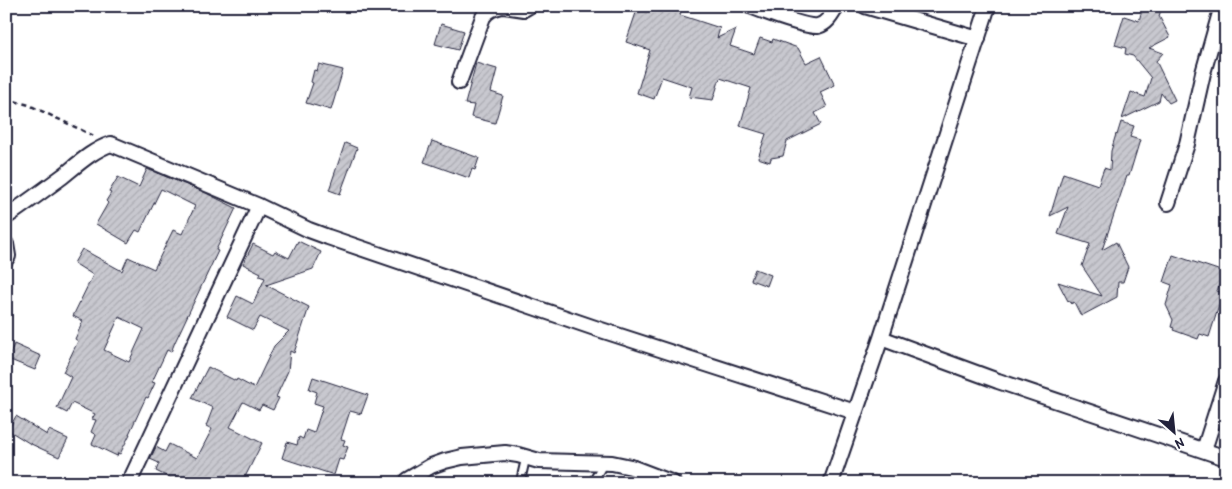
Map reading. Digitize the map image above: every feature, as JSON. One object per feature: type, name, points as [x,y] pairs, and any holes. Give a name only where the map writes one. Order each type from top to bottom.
[{"type":"street","points":[[459,82],[483,17],[487,11],[503,6],[524,9],[529,6]]},
{"type":"street","points":[[750,6],[806,25],[818,26],[830,18],[837,6]]},
{"type":"street","points":[[864,6],[978,38]]},
{"type":"street","points":[[831,483],[881,338],[988,6]]},
{"type":"street","points":[[1168,203],[1188,144],[1203,73],[1222,6]]},
{"type":"street","points":[[6,217],[91,154],[111,144],[340,242],[855,412]]},
{"type":"street","points":[[129,483],[259,206]]},
{"type":"street","points":[[6,244],[8,256],[6,260]]},
{"type":"street","points":[[881,338],[998,381],[1226,458]]},
{"type":"street","points":[[1204,450],[1226,381]]},
{"type":"street","points":[[407,480],[431,466],[445,461],[462,457],[505,454],[518,455],[539,462],[612,463],[631,466],[673,483]]},
{"type":"lane","points":[[520,483],[526,458]]},
{"type":"lane","points":[[592,483],[604,463]]},
{"type":"path","points":[[6,99],[28,105],[111,144]]},
{"type":"building","points":[[1143,6],[1150,6],[1161,10],[1159,16],[1170,37],[1149,48],[1163,53],[1156,61],[1175,100],[1169,103],[1161,93],[1159,101],[1122,119],[1131,92],[1145,97],[1151,78],[1133,56],[1125,54],[1126,48],[1115,45],[1124,16],[1139,21]]},
{"type":"building","points":[[638,7],[648,10],[649,8],[662,13],[664,7],[681,12],[680,15],[720,28],[717,38],[736,29],[730,46],[754,54],[760,38],[772,42],[773,39],[798,48],[806,63],[821,56],[835,85],[820,92],[827,107],[815,113],[821,124],[787,141],[783,156],[771,158],[770,162],[758,158],[766,134],[740,126],[751,88],[720,78],[713,100],[689,97],[692,87],[662,77],[654,99],[637,93],[650,50],[626,42]]},
{"type":"building","points":[[441,24],[464,31],[458,50],[435,44]]},
{"type":"building","points":[[476,63],[497,69],[491,92],[503,96],[495,123],[471,117],[474,105],[465,104]]},
{"type":"building","points":[[319,64],[343,70],[331,110],[306,103],[313,83],[311,82],[314,70],[317,71]]},
{"type":"building","points":[[1121,122],[1134,126],[1130,137],[1140,140],[1102,250],[1116,242],[1128,267],[1123,282],[1118,282],[1117,297],[1081,316],[1074,302],[1071,304],[1068,301],[1058,282],[1102,296],[1082,266],[1090,244],[1058,234],[1068,207],[1050,216],[1063,173],[1098,185],[1104,168],[1110,170],[1111,151]]},
{"type":"building","points":[[432,141],[479,158],[475,170],[472,169],[469,178],[424,162]]},
{"type":"building","points":[[345,143],[357,148],[340,194],[329,190]]},
{"type":"building","points":[[147,169],[204,192],[236,208],[171,352],[167,350],[152,382],[155,383],[148,398],[146,397],[130,434],[120,454],[118,453],[117,456],[92,444],[96,435],[91,432],[96,420],[92,419],[95,414],[72,403],[67,413],[57,408],[71,377],[63,372],[78,341],[75,339],[83,321],[73,316],[93,275],[74,263],[82,249],[122,271],[128,257],[154,269],[173,230],[182,234],[195,206],[161,189],[140,232],[136,230],[128,243],[96,224],[108,203],[106,201],[111,193],[109,192],[118,177],[139,187]],"holes":[[[119,317],[144,329],[129,362],[104,350]]]},
{"type":"building","points":[[298,241],[321,252],[313,269],[266,285],[309,307],[294,353],[290,351],[288,371],[276,397],[279,398],[273,410],[262,405],[259,410],[243,402],[230,427],[262,443],[242,483],[180,483],[156,471],[159,463],[150,459],[156,447],[165,452],[169,444],[197,458],[212,429],[206,426],[213,408],[192,398],[208,367],[254,388],[274,346],[289,331],[260,317],[253,330],[227,317],[237,296],[253,304],[265,278],[259,276],[261,273],[243,264],[253,244],[273,254],[275,251],[289,258]]},
{"type":"building","points":[[1173,255],[1221,271],[1220,274],[1223,275],[1217,291],[1223,293],[1209,337],[1200,334],[1198,339],[1173,330],[1174,328],[1171,327],[1173,320],[1166,305],[1172,285],[1164,282]]},
{"type":"building","points":[[755,269],[771,275],[767,286],[751,280]]},
{"type":"building","points":[[14,344],[41,356],[35,370],[8,359]]},
{"type":"building","points":[[313,377],[368,395],[361,414],[350,411],[341,439],[345,440],[343,445],[348,447],[343,460],[339,459],[334,475],[282,458],[287,442],[297,445],[299,437],[303,439],[306,430],[314,433],[323,406],[314,403],[317,392],[309,389]]},
{"type":"building","points":[[16,416],[47,435],[49,430],[68,439],[59,457],[29,443],[8,430]]}]
